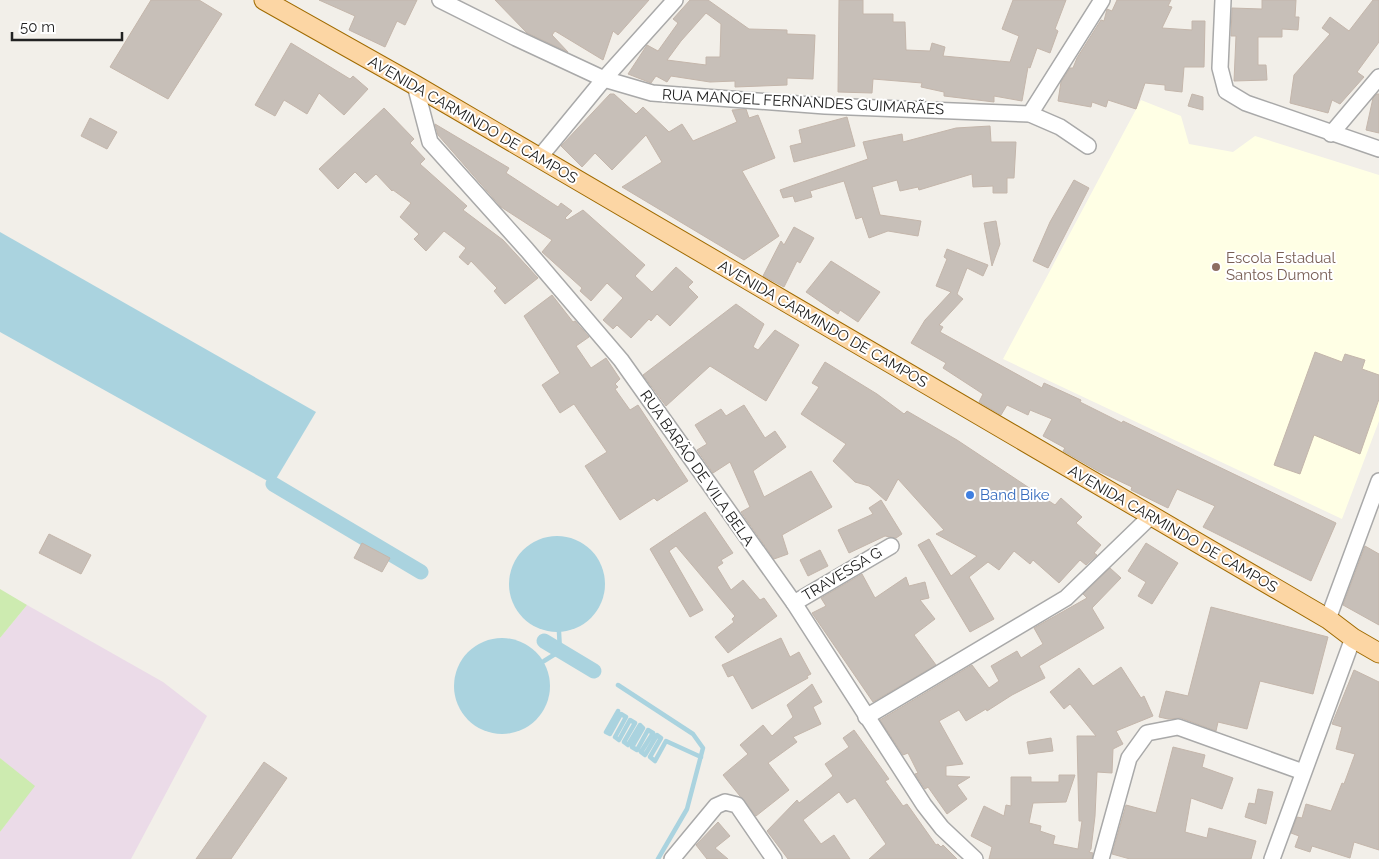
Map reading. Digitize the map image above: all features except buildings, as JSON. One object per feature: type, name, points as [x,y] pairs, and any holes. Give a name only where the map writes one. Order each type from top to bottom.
[{"type":"main road","name":"AVENIDA CARMINDO DE CAMPOS","points":[[264,0],[415,85],[1328,619],[1353,638],[1379,653]]},
{"type":"street","name":"RUA MANOEL FERNANDES GUIMARÃES","points":[[440,0],[604,79],[652,93],[825,106],[1030,114],[1060,127],[1088,146]]},
{"type":"street","points":[[539,158],[604,79],[675,0]]},
{"type":"street","points":[[1030,114],[1102,0]]},
{"type":"street","points":[[1223,0],[1220,68],[1226,91],[1246,103],[1331,134],[1379,149]]},
{"type":"street","points":[[1331,134],[1379,77]]},
{"type":"street","name":"RUA BARÃO DE VILA BELA","points":[[415,85],[430,142],[528,250],[621,360],[794,603],[866,717],[942,828],[974,859]]},
{"type":"street","points":[[1328,619],[1379,481]]},
{"type":"street","points":[[866,717],[1066,598],[1151,516]]},
{"type":"street","name":"TRAVESSA G","points":[[794,603],[891,546]]},
{"type":"street","points":[[1272,859],[1353,638]]},
{"type":"street","points":[[1102,859],[1129,758],[1147,733],[1178,727],[1303,772]]},
{"type":"street","points":[[672,859],[716,806],[725,802],[736,805],[774,859]]},
{"type":"shaded area","name":"Escola Estadual Santos Dumont","points":[[1141,100],[1181,116],[1189,144],[1233,152],[1255,136],[1379,175],[1379,421],[1342,519],[1003,359]]},
{"type":"shaded area","points":[[27,605],[163,682],[207,716],[131,859],[0,859],[0,832],[34,786],[0,758],[0,638]]},
{"type":"green space","points":[[0,589],[27,605],[0,638]]},
{"type":"green space","points":[[0,758],[35,786],[0,832]]},
{"type":"water","points":[[0,232],[316,412],[273,484],[0,332]]},
{"type":"water","points":[[557,536],[575,539],[591,550],[602,566],[605,584],[602,602],[591,618],[575,629],[557,632],[539,629],[523,618],[512,602],[509,584],[512,566],[523,550],[539,539]]},
{"type":"water","points":[[502,638],[520,641],[536,652],[547,668],[550,686],[547,704],[536,720],[520,731],[502,734],[484,731],[468,720],[457,704],[454,686],[457,668],[468,652],[484,641]]},
{"type":"waterway","points":[[273,484],[421,572]]},
{"type":"waterway","points":[[544,661],[560,651],[559,632]]},
{"type":"waterway","points":[[544,641],[594,671]]},
{"type":"waterway","points":[[618,685],[693,734],[703,748],[687,809],[658,859]]},
{"type":"waterway","points":[[618,711],[606,732],[610,734],[621,714],[626,717],[615,737],[619,740],[630,720],[635,723],[624,742],[628,745],[640,725],[643,728],[632,747],[637,750],[648,730],[653,733],[641,752],[645,755],[657,735],[661,738],[650,757],[655,761],[666,741],[701,757]]},
{"type":"place","name":"Escola Estadual Santos Dumont","points":[[1216,267]]},
{"type":"place","name":"Band Bike","points":[[970,495]]}]
